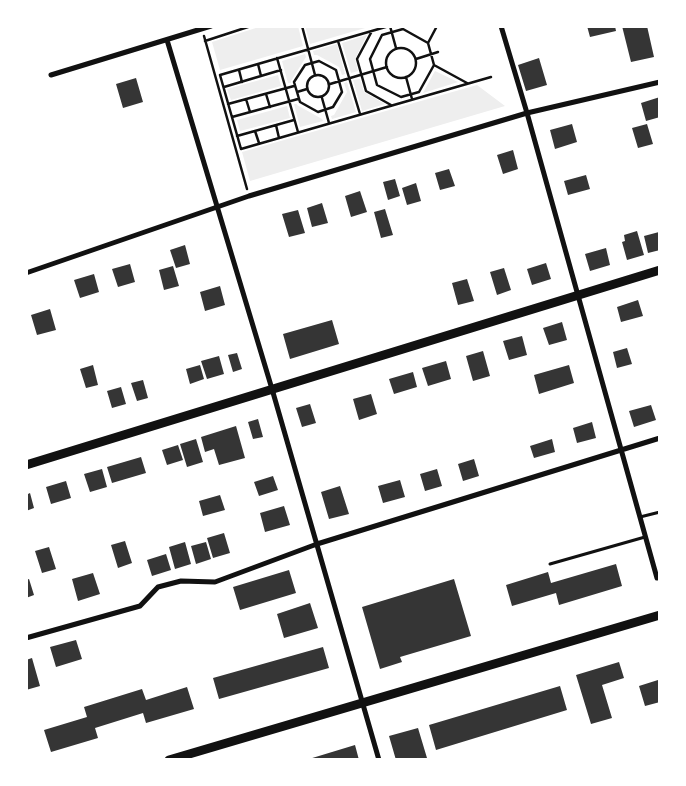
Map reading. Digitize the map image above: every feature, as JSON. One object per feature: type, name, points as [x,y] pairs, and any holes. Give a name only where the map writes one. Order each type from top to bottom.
[{"type":"street","points":[[51,76],[211,26]]},
{"type":"street","points":[[501,26],[657,578]]},
{"type":"street","points":[[168,40],[379,760]]},
{"type":"street","points":[[26,272],[249,196],[527,113],[660,82]]},
{"type":"street","points":[[26,465],[660,270]]},
{"type":"street","points":[[26,638],[140,606],[158,587],[181,581],[215,582],[317,544],[660,438]]},
{"type":"street","points":[[168,760],[660,615]]},
{"type":"lane","points":[[640,518],[660,512]]},
{"type":"lane","points":[[550,564],[645,537]]},
{"type":"path","points":[[205,41],[251,26]]},
{"type":"path","points":[[302,26],[316,75]]},
{"type":"path","points":[[396,48],[390,26],[220,75],[241,149],[491,77]]},
{"type":"path","points":[[428,43],[438,26]]},
{"type":"path","points":[[202,29],[249,196]]},
{"type":"path","points":[[403,29],[428,43],[434,65],[419,92],[401,97],[377,85],[370,59],[382,35],[392,32],[403,29]]},
{"type":"path","points":[[372,31],[357,59],[361,74],[366,90],[392,105]]},
{"type":"path","points":[[338,41],[360,114]]},
{"type":"path","points":[[401,47],[410,51],[416,59],[413,72],[406,77],[392,75],[387,67],[386,58],[396,48],[401,47]]},
{"type":"path","points":[[416,59],[438,52]]},
{"type":"path","points":[[277,58],[298,132]]},
{"type":"path","points":[[319,61],[336,70],[342,92],[333,107],[318,112],[300,102],[294,82],[306,65],[312,63],[319,61]]},
{"type":"path","points":[[258,64],[262,76]]},
{"type":"path","points":[[434,65],[467,83]]},
{"type":"path","points":[[330,84],[387,67]]},
{"type":"path","points":[[238,70],[242,82]]},
{"type":"path","points":[[224,87],[281,70]]},
{"type":"path","points":[[316,75],[323,76],[330,84],[327,94],[322,98],[311,96],[307,90],[308,82],[316,75]]},
{"type":"path","points":[[406,77],[412,99]]},
{"type":"path","points":[[228,104],[295,86]]},
{"type":"path","points":[[297,92],[307,90]]},
{"type":"path","points":[[266,94],[270,107]]},
{"type":"path","points":[[322,98],[330,123]]},
{"type":"path","points":[[232,117],[298,99]]},
{"type":"path","points":[[246,100],[250,112]]},
{"type":"path","points":[[237,136],[294,120]]},
{"type":"path","points":[[276,125],[279,138]]},
{"type":"path","points":[[255,131],[259,144]]},
{"type":"shaded area","points":[[262,26],[298,26],[303,46],[220,70],[212,42]]},
{"type":"shaded area","points":[[305,26],[372,26],[310,44]]},
{"type":"shaded area","points":[[367,35],[355,59],[358,71],[351,73],[342,43]]},
{"type":"shaded area","points":[[337,44],[345,74],[342,75],[339,67],[314,55],[313,51]]},
{"type":"shaded area","points":[[305,54],[306,57],[291,83],[288,83],[282,61]]},
{"type":"shaded area","points":[[435,71],[458,82],[423,93]]},
{"type":"shaded area","points":[[278,75],[281,86],[231,100],[227,89]]},
{"type":"shaded area","points":[[360,79],[364,92],[385,104],[362,111],[353,80]]},
{"type":"shaded area","points":[[347,82],[356,112],[332,119],[331,116],[334,115],[347,92],[344,83]]},
{"type":"shaded area","points":[[477,85],[505,106],[250,181],[242,152]]},
{"type":"shaded area","points":[[294,104],[297,104],[323,121],[300,127]]},
{"type":"shaded area","points":[[287,106],[290,118],[240,131],[237,120]]},
{"type":"building","points":[[587,26],[615,26],[616,31],[590,37]]},
{"type":"building","points":[[622,26],[647,26],[654,57],[631,62]]},
{"type":"building","points":[[539,58],[547,85],[526,91],[518,65]]},
{"type":"building","points":[[136,78],[143,102],[123,108],[116,84]]},
{"type":"building","points":[[660,97],[660,117],[646,121],[641,103]]},
{"type":"building","points":[[572,124],[577,142],[555,149],[550,130]]},
{"type":"building","points":[[647,124],[653,144],[638,148],[632,128]]},
{"type":"building","points":[[513,150],[518,169],[503,174],[497,155]]},
{"type":"building","points":[[449,169],[455,186],[440,190],[435,173]]},
{"type":"building","points":[[586,175],[590,189],[568,195],[564,181]]},
{"type":"building","points":[[395,179],[400,196],[388,200],[383,182]]},
{"type":"building","points":[[416,183],[421,201],[407,205],[402,188]]},
{"type":"building","points":[[360,191],[367,212],[351,217],[345,196]]},
{"type":"building","points":[[322,203],[328,223],[312,227],[307,208]]},
{"type":"building","points":[[385,209],[393,235],[381,238],[374,212]]},
{"type":"building","points":[[298,210],[305,233],[289,237],[282,214]]},
{"type":"building","points":[[637,231],[644,255],[627,260],[622,242],[625,241],[624,235]]},
{"type":"building","points":[[659,232],[660,250],[648,253],[644,236]]},
{"type":"building","points":[[185,245],[190,264],[176,268],[170,250]]},
{"type":"building","points":[[606,248],[610,265],[590,271],[585,254]]},
{"type":"building","points":[[546,263],[551,279],[532,285],[527,269]]},
{"type":"building","points":[[130,264],[135,282],[118,287],[112,269]]},
{"type":"building","points":[[173,266],[179,286],[164,290],[159,270]]},
{"type":"building","points":[[504,268],[511,290],[497,295],[490,272]]},
{"type":"building","points":[[94,274],[99,292],[80,298],[74,280]]},
{"type":"building","points":[[467,279],[474,301],[458,305],[452,283]]},
{"type":"building","points":[[220,286],[225,305],[205,311],[200,292]]},
{"type":"building","points":[[638,300],[643,316],[621,322],[617,307]]},
{"type":"building","points":[[50,309],[56,330],[37,335],[31,315]]},
{"type":"building","points":[[332,320],[339,344],[290,359],[283,334]]},
{"type":"building","points":[[562,322],[567,340],[549,345],[543,328]]},
{"type":"building","points":[[522,336],[527,355],[509,360],[503,341]]},
{"type":"building","points":[[627,348],[632,364],[617,368],[613,352]]},
{"type":"building","points":[[483,351],[490,376],[473,381],[466,356]]},
{"type":"building","points":[[237,353],[242,369],[233,372],[228,355]]},
{"type":"building","points":[[219,356],[224,374],[207,379],[201,361]]},
{"type":"building","points":[[446,361],[451,379],[428,386],[422,368]]},
{"type":"building","points":[[93,365],[98,385],[86,388],[80,369]]},
{"type":"building","points":[[200,365],[204,379],[190,384],[186,369]]},
{"type":"building","points":[[569,365],[574,383],[539,394],[534,375]]},
{"type":"building","points":[[413,372],[417,387],[394,394],[389,379]]},
{"type":"building","points":[[143,380],[148,398],[137,401],[131,383]]},
{"type":"building","points":[[121,387],[126,404],[112,408],[107,391]]},
{"type":"building","points":[[371,394],[377,414],[359,420],[353,399]]},
{"type":"building","points":[[310,404],[316,423],[302,427],[296,408]]},
{"type":"building","points":[[651,405],[656,420],[634,427],[629,411]]},
{"type":"building","points":[[258,419],[263,437],[253,439],[248,422]]},
{"type":"building","points":[[592,422],[596,438],[577,443],[573,428]]},
{"type":"building","points":[[236,426],[245,458],[219,465],[214,449],[205,452],[201,437]]},
{"type":"building","points":[[196,439],[203,462],[187,467],[180,444]]},
{"type":"building","points":[[552,439],[555,452],[534,458],[530,446]]},
{"type":"building","points":[[178,445],[183,460],[167,465],[162,450]]},
{"type":"building","points":[[141,457],[146,473],[112,483],[107,467]]},
{"type":"building","points":[[474,459],[479,476],[463,481],[458,464]]},
{"type":"building","points":[[102,469],[107,487],[90,492],[84,474]]},
{"type":"building","points":[[437,469],[442,486],[425,491],[420,474]]},
{"type":"building","points":[[273,476],[278,490],[259,496],[254,482]]},
{"type":"building","points":[[400,480],[405,497],[383,503],[378,486]]},
{"type":"building","points":[[66,481],[71,498],[51,504],[46,487]]},
{"type":"building","points":[[340,486],[349,514],[329,519],[321,492]]},
{"type":"building","points":[[30,493],[34,508],[26,511],[26,495]]},
{"type":"building","points":[[220,495],[225,510],[203,516],[199,501]]},
{"type":"building","points":[[284,506],[290,525],[265,532],[260,513]]},
{"type":"building","points":[[224,533],[230,553],[213,558],[207,538]]},
{"type":"building","points":[[125,541],[132,563],[118,568],[111,545]]},
{"type":"building","points":[[185,542],[191,564],[175,569],[169,547]]},
{"type":"building","points":[[206,542],[211,559],[196,564],[191,546]]},
{"type":"building","points":[[49,547],[56,569],[42,573],[35,551]]},
{"type":"building","points":[[166,554],[171,570],[152,576],[147,560]]},
{"type":"building","points":[[616,564],[622,586],[559,605],[556,593],[512,606],[506,585],[548,572],[551,583]]},
{"type":"building","points":[[289,570],[296,593],[240,610],[233,587]]},
{"type":"building","points":[[93,573],[100,594],[78,601],[72,579]]},
{"type":"building","points":[[29,579],[34,595],[26,598],[26,580]]},
{"type":"building","points":[[454,579],[471,636],[400,657],[402,662],[380,669],[362,607]]},
{"type":"building","points":[[310,603],[318,628],[284,638],[277,614]]},
{"type":"building","points":[[76,640],[82,659],[56,667],[50,647]]},
{"type":"building","points":[[323,647],[329,668],[219,699],[213,678]]},
{"type":"building","points":[[32,658],[40,686],[26,690],[26,660]]},
{"type":"building","points":[[619,662],[624,678],[602,685],[612,718],[591,724],[576,675]]},
{"type":"building","points":[[658,680],[660,685],[660,702],[645,706],[639,686]]},
{"type":"building","points":[[560,686],[567,710],[436,750],[429,725]]},
{"type":"building","points":[[187,687],[194,709],[146,723],[143,713],[95,728],[98,738],[51,752],[44,730],[87,717],[84,707],[142,689],[146,700]]},
{"type":"building","points":[[418,728],[427,758],[396,760],[389,736]]},
{"type":"building","points":[[355,745],[359,760],[309,760],[309,759]]}]
